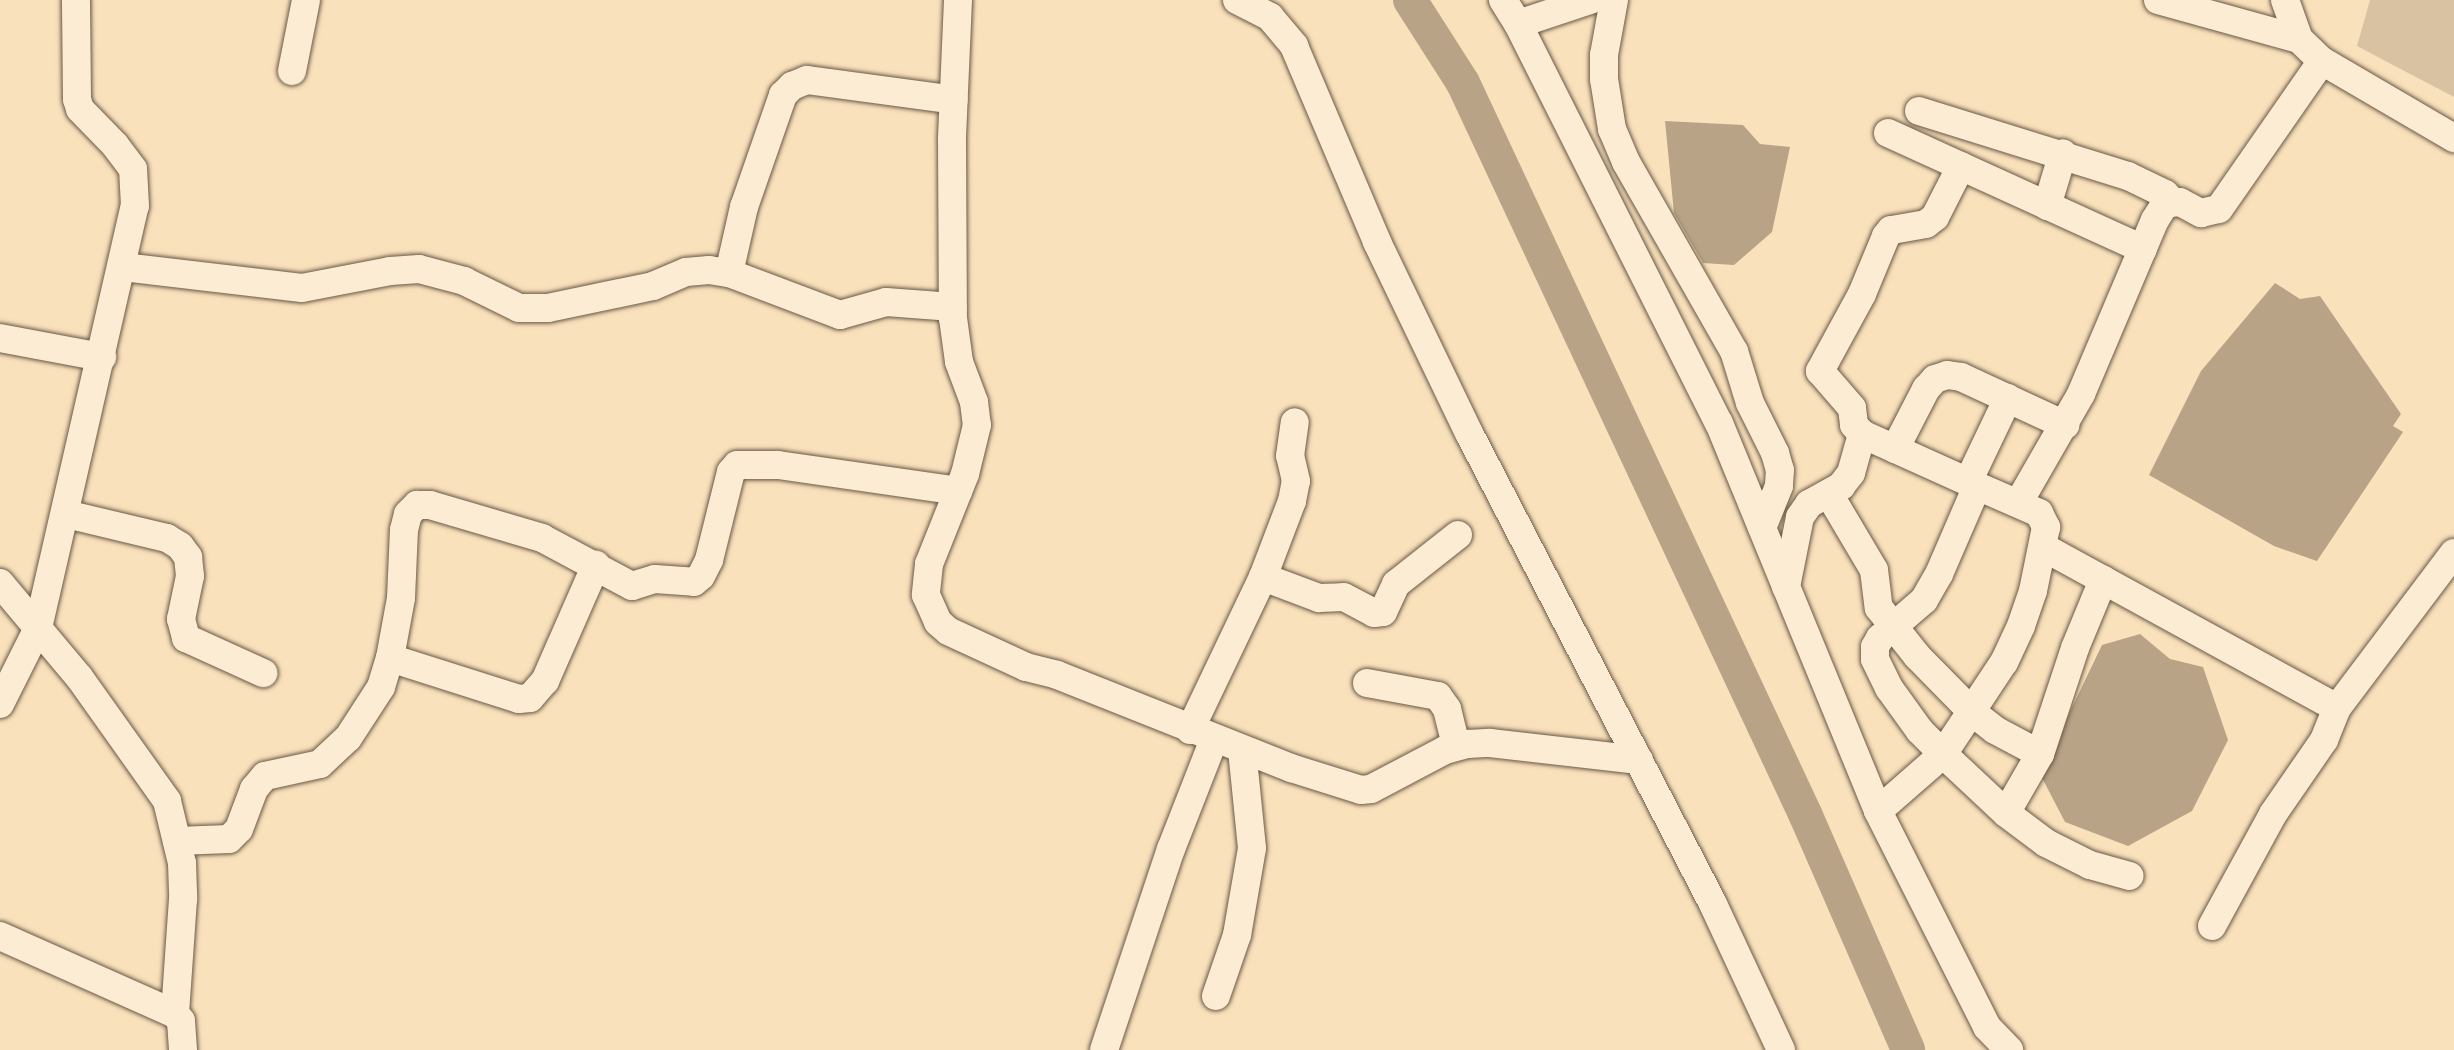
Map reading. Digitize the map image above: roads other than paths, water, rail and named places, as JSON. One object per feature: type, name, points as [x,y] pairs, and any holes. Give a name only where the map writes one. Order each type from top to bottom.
[{"type":"street","points":[[0,704],[38,628],[135,206],[135,182],[125,157],[80,109],[77,99],[76,0]]},
{"type":"street","points":[[292,71],[306,0]]},
{"type":"street","points":[[958,0],[953,307],[959,362],[974,402],[977,425],[974,445],[929,564],[926,595],[938,622],[948,631],[1026,667],[1057,675],[1242,750],[1361,790],[1371,789],[1456,746],[1490,743],[1639,760]]},
{"type":"street","points":[[1237,0],[1270,17],[1294,46],[1377,242],[1462,419],[1713,904],[1781,1050]]},
{"type":"street","points":[[1590,0],[1511,12],[1719,423],[1878,811],[1987,1027],[2009,1050]]},
{"type":"street","points":[[1614,0],[1604,55],[1604,79],[1612,129],[1626,162],[1734,351],[1750,403],[1775,453],[1780,470],[1779,486],[1762,528]]},
{"type":"street","points":[[2158,0],[2299,39]]},
{"type":"street","points":[[2285,0],[2299,39],[2322,61],[2454,138]]},
{"type":"street","points":[[1919,111],[2063,153],[2128,176],[2165,194],[2172,201],[2201,213],[2219,209],[2322,61]]},
{"type":"street","points":[[729,273],[744,207],[779,104],[792,86],[807,80],[954,100]]},
{"type":"street","points":[[1888,133],[2143,249]]},
{"type":"street","points":[[2047,206],[2063,153]]},
{"type":"street","points":[[1878,811],[1943,754],[1972,712],[2021,626],[2043,547],[2044,518],[2019,502],[1862,434],[1854,425],[1852,408],[1821,376],[1820,366],[1862,294],[1886,236],[1897,228],[1926,224],[1935,217],[1961,166]]},
{"type":"street","points":[[2019,502],[2065,425],[2155,220],[2165,204],[2172,201]]},
{"type":"street","points":[[123,267],[302,288],[390,271],[419,269],[464,281],[519,308],[548,308],[653,286],[686,272],[709,270],[729,273],[825,313],[840,315],[886,302],[953,307]]},
{"type":"street","points":[[0,338],[102,357]]},
{"type":"street","points":[[1895,449],[1926,389],[1935,379],[1947,375],[1961,377],[2065,425]]},
{"type":"street","points":[[2008,398],[1945,561],[1924,600],[1880,638],[1875,659],[1906,712],[1943,754],[2006,813],[2046,843],[2090,865],[2130,876]]},
{"type":"street","points":[[1104,1050],[1171,849],[1202,734],[1295,488],[1290,456],[1295,422]]},
{"type":"street","points":[[1786,587],[1800,517],[1809,504],[1829,494],[1851,473],[1862,434]]},
{"type":"street","points":[[177,841],[229,839],[239,829],[254,789],[265,776],[320,764],[332,756],[381,687],[390,658],[401,598],[404,530],[408,514],[417,505],[430,505],[542,538],[632,586],[655,579],[694,582],[709,560],[731,472],[737,465],[778,465],[958,491]]},
{"type":"street","points":[[1829,494],[1874,570],[1879,608],[1893,626],[1972,712],[1995,730],[2040,754]]},
{"type":"street","points":[[66,514],[167,538],[180,546],[188,557],[190,576],[181,619],[186,638],[263,673]]},
{"type":"street","points":[[1263,577],[1319,598],[1344,597],[1374,613],[1383,612],[1396,584],[1458,535]]},
{"type":"street","points":[[2043,547],[2337,708]]},
{"type":"street","points":[[2212,926],[2273,814],[2324,740],[2337,708],[2454,553]]},
{"type":"street","points":[[390,658],[519,699],[530,698],[545,681],[596,565]]},
{"type":"street","points":[[2006,813],[2040,754],[2075,648],[2103,580]]},
{"type":"street","points":[[0,583],[79,677],[167,801],[177,841],[183,899],[175,1014]]},
{"type":"street","points":[[1367,683],[1438,696],[1447,709],[1456,746]]},
{"type":"street","points":[[1216,996],[1237,935],[1250,871],[1252,819],[1242,750]]},
{"type":"street","points":[[0,936],[175,1014],[181,1021],[183,1050]]},
{"type":"waterway","points":[[1410,0],[1463,83],[1806,816],[1908,1050]]}]
